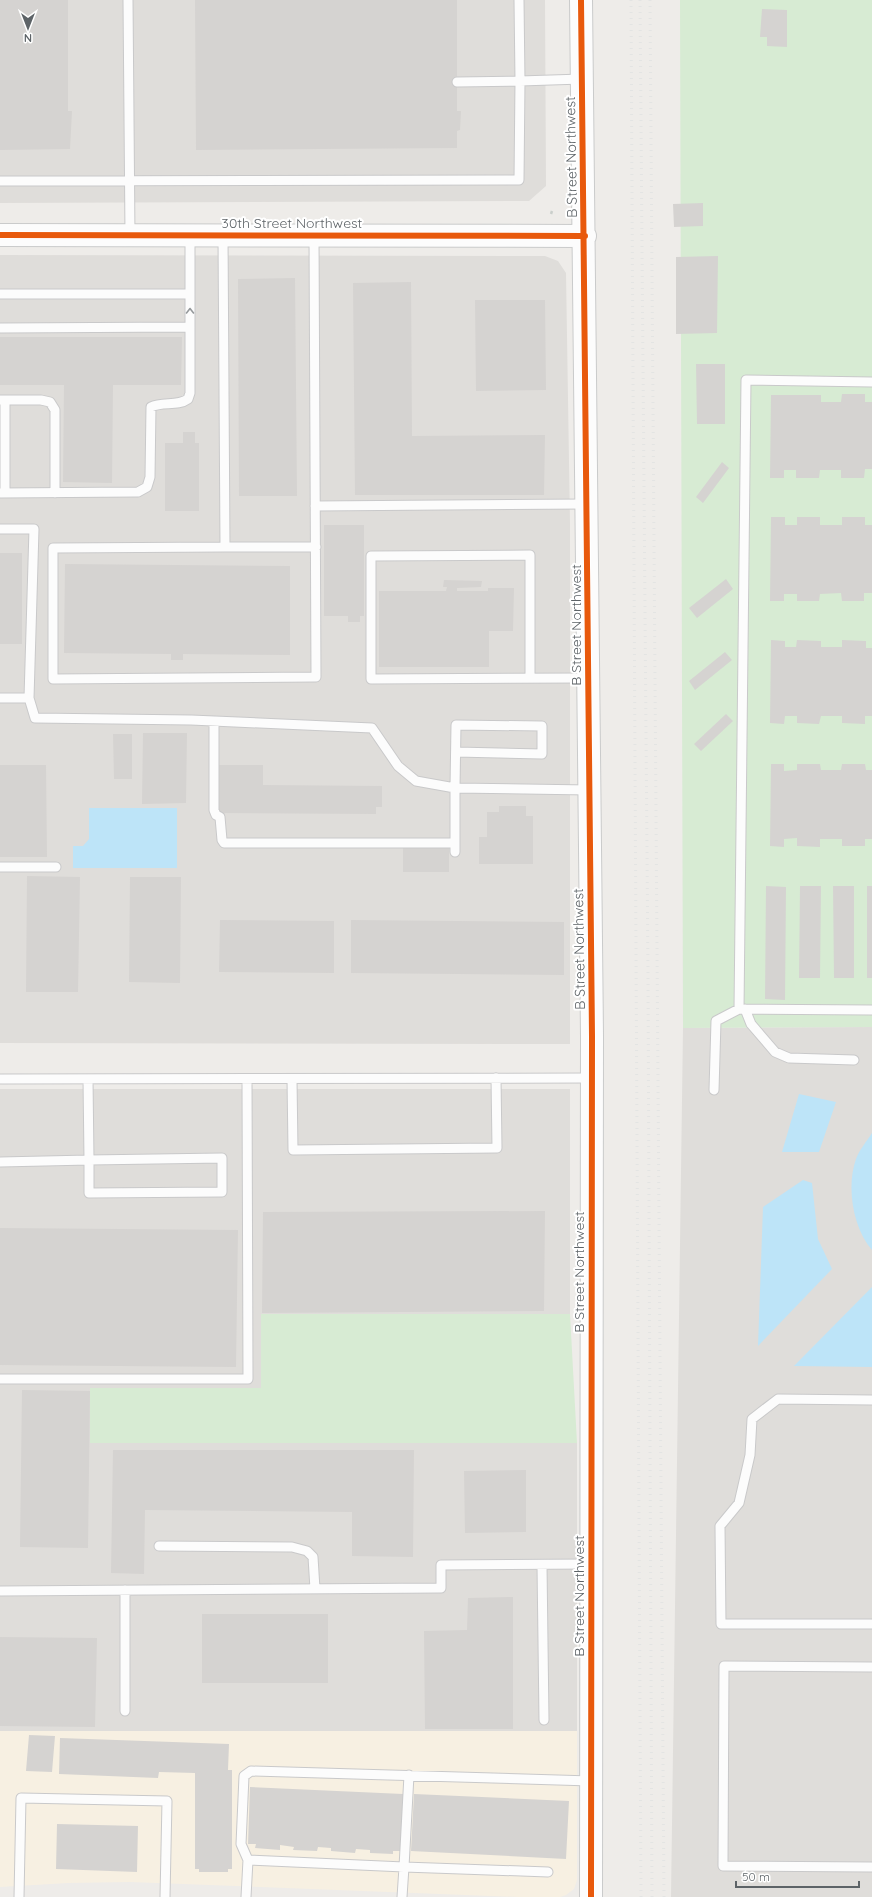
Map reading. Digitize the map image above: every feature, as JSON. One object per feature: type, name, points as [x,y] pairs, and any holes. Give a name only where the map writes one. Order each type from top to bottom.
[{"type":"street","name":"B Street Northwest","points":[[581,0],[587,504],[591,1078],[591,1897]]},
{"type":"street","name":"30th Street Northwest","points":[[0,235],[584,236]]},
{"type":"lane","points":[[128,0],[130,235]]},
{"type":"lane","points":[[0,181],[519,180],[519,0]]},
{"type":"lane","points":[[457,82],[582,78]]},
{"type":"lane","points":[[55,492],[55,410],[50,402],[41,400],[3,400],[3,493],[138,492],[147,486],[150,477],[151,407],[158,404],[182,404],[188,399],[190,393],[190,235]]},
{"type":"lane","points":[[223,235],[225,547]]},
{"type":"lane","points":[[314,235],[316,547],[316,677],[53,679],[53,548],[316,547]]},
{"type":"lane","points":[[0,294],[190,294]]},
{"type":"lane","points":[[0,328],[190,328]]},
{"type":"lane","points":[[854,1060],[789,1058],[775,1052],[751,1024],[742,1009],[746,380],[872,382]]},
{"type":"lane","points":[[315,506],[587,504]]},
{"type":"lane","points":[[0,529],[34,529],[30,698],[35,718],[214,721],[372,728],[398,766],[416,781],[455,788],[589,790]]},
{"type":"lane","points":[[530,678],[530,555],[371,556],[371,679],[588,678]]},
{"type":"lane","points":[[0,698],[30,698]]},
{"type":"lane","points":[[214,721],[214,810],[216,815],[220,817],[222,840],[224,843],[454,843]]},
{"type":"lane","points":[[455,852],[456,725],[542,726],[542,754],[456,752]]},
{"type":"lane","points":[[0,867],[56,867]]},
{"type":"lane","points":[[714,1090],[716,1021],[742,1009],[872,1010]]},
{"type":"lane","points":[[292,1079],[293,1150],[497,1148],[496,1078]]},
{"type":"lane","points":[[0,1079],[591,1078]]},
{"type":"lane","points":[[0,1162],[89,1160],[222,1158],[222,1192],[89,1193],[89,1160],[88,1079]]},
{"type":"lane","points":[[0,1379],[248,1379],[247,1079]]},
{"type":"lane","points":[[872,1400],[778,1399],[752,1419],[750,1455],[739,1502],[720,1526],[721,1624],[872,1624]]},
{"type":"lane","points":[[159,1546],[292,1547],[307,1551],[313,1557],[315,1589]]},
{"type":"lane","points":[[542,1564],[544,1720]]},
{"type":"lane","points":[[0,1591],[441,1588],[441,1565],[591,1564]]},
{"type":"lane","points":[[125,1590],[125,1711]]},
{"type":"lane","points":[[872,1667],[724,1666],[723,1858],[723,1866],[872,1867]]},
{"type":"lane","points":[[246,1897],[248,1860],[241,1844],[244,1776],[247,1772],[591,1781]]},
{"type":"lane","points":[[402,1897],[409,1776]]},
{"type":"lane","points":[[19,1897],[22,1798],[167,1801],[165,1897]]},
{"type":"lane","points":[[248,1860],[548,1872]]},
{"type":"shaded area","points":[[0,0],[545,0],[546,186],[529,201],[0,203]]},
{"type":"shaded area","points":[[0,255],[545,256],[558,261],[566,273],[570,524],[570,1044],[0,1043]]},
{"type":"shaded area","points":[[872,1027],[872,1897],[671,1897],[683,1028]]},
{"type":"shaded area","points":[[0,1089],[570,1089],[570,1314],[261,1314],[261,1388],[91,1388],[90,1443],[577,1443],[577,1731],[0,1731]]},
{"type":"shaded area","points":[[0,1731],[577,1731],[577,1880],[574,1889],[566,1895],[560,1897],[518,1897],[130,1882],[68,1883],[0,1887]]},
{"type":"green space","points":[[680,0],[872,0],[872,1027],[683,1028]]},
{"type":"green space","points":[[261,1314],[570,1314],[577,1443],[90,1443],[90,1388],[261,1388]]},
{"type":"water","points":[[89,808],[177,808],[177,868],[73,868],[73,846],[83,846],[89,839]]},
{"type":"water","points":[[799,1094],[836,1102],[819,1152],[782,1152]]},
{"type":"water","points":[[872,1133],[872,1250],[865,1241],[856,1219],[853,1207],[852,1182],[853,1170],[857,1156]]},
{"type":"water","points":[[803,1180],[812,1183],[818,1239],[832,1269],[758,1346],[763,1207]]},
{"type":"water","points":[[872,1287],[872,1367],[794,1366]]},
{"type":"building","points":[[0,0],[68,0],[68,111],[72,111],[70,149],[0,150]]},
{"type":"building","points":[[195,0],[457,0],[457,111],[461,111],[460,130],[457,131],[457,148],[196,150]]},
{"type":"building","points":[[762,9],[787,10],[787,47],[767,46],[767,37],[760,37]]},
{"type":"building","points":[[703,203],[703,226],[674,227],[673,204]]},
{"type":"building","points":[[718,256],[717,333],[676,334],[676,257]]},
{"type":"building","points":[[295,278],[297,496],[239,496],[238,279]]},
{"type":"building","points":[[411,282],[412,436],[545,435],[544,495],[355,495],[353,283]]},
{"type":"building","points":[[475,300],[545,300],[546,390],[476,391]]},
{"type":"building","points":[[0,337],[182,337],[181,385],[113,385],[112,483],[63,482],[64,385],[0,385]]},
{"type":"building","points":[[696,364],[725,364],[725,424],[697,424]]},
{"type":"building","points":[[842,394],[865,394],[865,402],[872,402],[872,469],[865,469],[864,478],[841,478],[841,470],[820,470],[819,478],[796,478],[796,470],[784,470],[784,478],[770,478],[771,395],[821,395],[821,402],[841,402]]},
{"type":"building","points":[[183,432],[195,432],[195,443],[199,443],[199,511],[165,511],[165,443],[183,443]]},
{"type":"building","points":[[722,462],[729,468],[703,503],[696,497]]},
{"type":"building","points":[[771,517],[785,517],[785,525],[797,525],[797,517],[820,517],[820,525],[842,525],[842,517],[865,517],[865,525],[872,525],[872,593],[864,593],[864,601],[842,601],[841,593],[820,594],[819,601],[797,601],[797,594],[784,594],[784,601],[770,601]]},
{"type":"building","points":[[324,525],[364,525],[364,616],[360,616],[360,622],[348,622],[348,616],[324,616]]},
{"type":"building","points":[[0,553],[22,553],[22,644],[0,644]]},
{"type":"building","points":[[65,564],[290,566],[290,655],[183,654],[183,660],[171,660],[171,654],[64,653]]},
{"type":"building","points":[[726,579],[733,589],[697,618],[689,608]]},
{"type":"building","points":[[444,580],[482,581],[481,587],[457,588],[457,591],[488,591],[488,588],[514,588],[513,631],[489,631],[489,667],[379,667],[379,591],[446,591],[447,587],[443,587]]},
{"type":"building","points":[[771,640],[785,641],[785,647],[796,647],[797,640],[821,641],[821,647],[842,647],[842,640],[866,641],[866,648],[872,648],[872,716],[865,716],[865,724],[842,723],[842,716],[821,716],[819,724],[797,723],[797,716],[785,716],[784,724],[770,723]]},
{"type":"building","points":[[725,652],[732,660],[695,690],[689,681]]},
{"type":"building","points":[[726,714],[733,721],[701,751],[694,744]]},
{"type":"building","points":[[143,733],[187,733],[186,803],[142,804]]},
{"type":"building","points":[[113,734],[132,734],[132,779],[114,779]]},
{"type":"building","points":[[771,764],[784,764],[784,771],[797,770],[797,764],[820,764],[821,770],[841,770],[842,764],[865,764],[866,770],[872,770],[872,839],[865,839],[865,846],[842,846],[842,839],[820,839],[820,847],[797,846],[797,838],[784,839],[784,847],[770,846]]},
{"type":"building","points":[[0,765],[46,765],[47,857],[0,857]]},
{"type":"building","points":[[218,765],[263,765],[263,785],[382,786],[382,807],[376,807],[376,814],[218,813]]},
{"type":"building","points":[[499,806],[526,806],[526,816],[533,816],[533,864],[479,864],[479,837],[487,837],[487,812],[499,812]]},
{"type":"building","points":[[403,848],[449,848],[449,872],[403,872]]},
{"type":"building","points":[[27,876],[80,877],[78,992],[26,992]]},
{"type":"building","points":[[130,877],[181,877],[180,983],[129,982]]},
{"type":"building","points":[[766,886],[786,887],[785,1000],[765,999]]},
{"type":"building","points":[[800,886],[821,886],[820,978],[799,978]]},
{"type":"building","points":[[833,886],[854,886],[854,978],[834,978]]},
{"type":"building","points":[[867,886],[872,886],[872,978],[867,978]]},
{"type":"building","points":[[220,920],[334,921],[334,973],[219,972]]},
{"type":"building","points":[[351,920],[564,922],[564,975],[351,973]]},
{"type":"building","points":[[545,1211],[544,1311],[262,1313],[263,1212]]},
{"type":"building","points":[[0,1228],[238,1230],[236,1367],[0,1365]]},
{"type":"building","points":[[22,1390],[90,1391],[88,1548],[20,1547]]},
{"type":"building","points":[[113,1450],[414,1450],[413,1557],[352,1556],[352,1512],[145,1510],[144,1574],[111,1573]]},
{"type":"building","points":[[526,1470],[526,1532],[465,1533],[464,1471]]},
{"type":"building","points":[[513,1597],[513,1729],[425,1729],[424,1631],[467,1630],[468,1598]]},
{"type":"building","points":[[202,1614],[328,1614],[328,1683],[202,1683]]},
{"type":"building","points":[[0,1637],[97,1638],[95,1727],[0,1726]]},
{"type":"building","points":[[29,1735],[55,1736],[52,1772],[26,1771]]},
{"type":"building","points":[[60,1738],[229,1744],[228,1770],[232,1770],[232,1869],[228,1869],[228,1872],[199,1872],[199,1869],[195,1869],[195,1773],[159,1772],[158,1778],[59,1774]]},
{"type":"building","points":[[250,1787],[403,1794],[401,1851],[393,1851],[393,1854],[370,1853],[370,1850],[356,1849],[355,1853],[331,1851],[331,1848],[318,1847],[317,1851],[293,1850],[294,1847],[280,1845],[280,1850],[255,1848],[256,1844],[248,1844]]},
{"type":"building","points":[[414,1794],[569,1801],[566,1859],[411,1851]]},
{"type":"building","points":[[57,1824],[138,1826],[137,1872],[56,1869]]},
{"type":"railway","points":[[631,0],[641,1897]]},
{"type":"railway","points":[[640,0],[648,975],[652,1897]]},
{"type":"railway","points":[[650,0],[664,1897]]},
{"type":"cycle path","points":[[581,0],[592,1036],[591,1897]]},
{"type":"cycle path","points":[[0,235],[585,236]]}]
